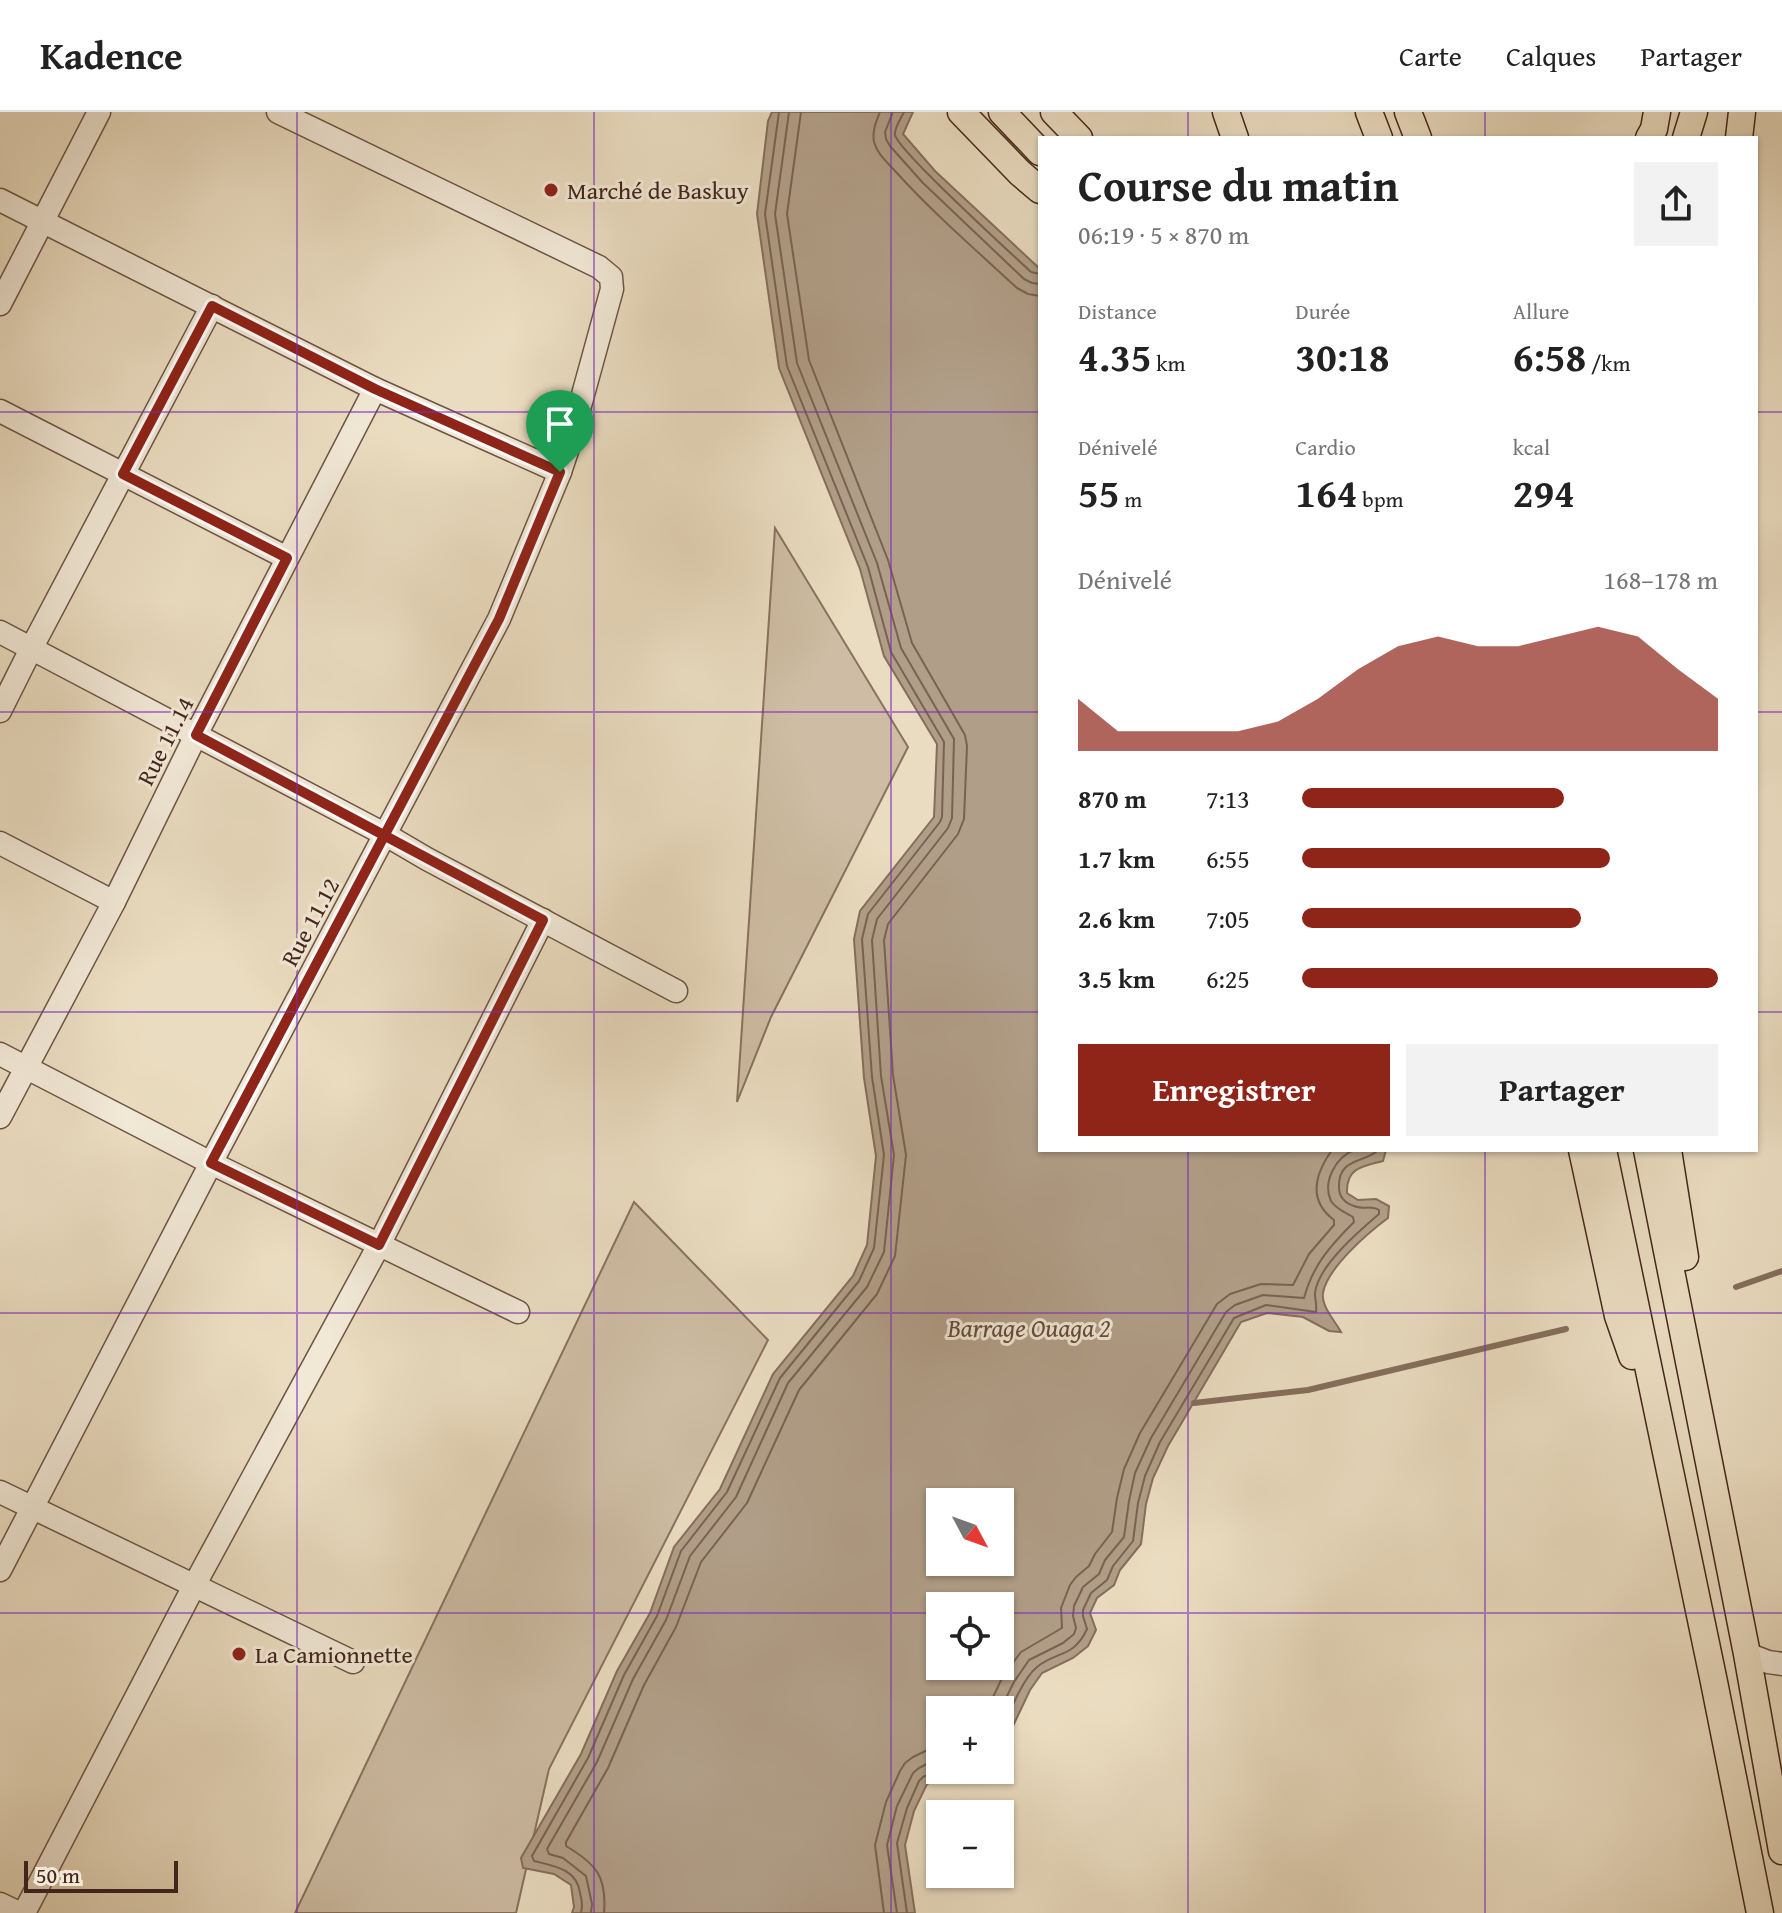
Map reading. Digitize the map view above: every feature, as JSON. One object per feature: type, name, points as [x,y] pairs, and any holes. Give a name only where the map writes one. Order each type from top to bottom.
[{"type":"main road","points":[[961,112],[1038,188]]},
{"type":"main road","points":[[1002,112],[1038,150]]},
{"type":"main road","points":[[1054,112],[1077,136]]},
{"type":"main road","points":[[1226,112],[1234,136]]},
{"type":"main road","points":[[1369,112],[1378,136]]},
{"type":"main road","points":[[1408,112],[1417,136]]},
{"type":"main road","points":[[1427,112],[1433,136]]},
{"type":"main road","points":[[1650,136],[1657,112]]},
{"type":"main road","points":[[1687,136],[1694,112]]},
{"type":"main road","points":[[1739,136],[1742,112]]},
{"type":"main road","points":[[1582,1152],[1618,1316],[1667,1458]]},
{"type":"main road","points":[[1603,1152],[1760,1913]]},
{"type":"main road","points":[[1647,1152],[1747,1654],[1782,1851]]},
{"type":"main road","points":[[1668,1152],[1695,1322],[1708,1463]]},
{"type":"street","points":[[0,304],[99,112]]},
{"type":"street","name":"Rue 11.12","points":[[0,1570],[499,619],[560,472],[612,289],[611,277],[599,267],[278,112]]},
{"type":"street","points":[[0,200],[375,389],[560,472]]},
{"type":"street","points":[[0,711],[212,306]]},
{"type":"street","name":"Rue 11.14","points":[[0,1117],[114,902],[196,735],[375,389]]},
{"type":"street","points":[[0,411],[287,558]]},
{"type":"street","points":[[0,632],[676,991]]},
{"type":"street","points":[[0,843],[114,902]]},
{"type":"street","points":[[0,1904],[21,1913],[379,1245],[543,920]]},
{"type":"street","points":[[0,1054],[211,1163],[518,1312]]},
{"type":"street","points":[[0,1492],[353,1662]]},
{"type":"street","points":[[1747,1654],[1782,1664]]},
{"type":"shaded area","points":[[775,528],[908,747],[771,1017],[737,1102]]},
{"type":"shaded area","points":[[634,1202],[768,1340],[549,1769],[516,1913],[295,1913]]},
{"type":"water","name":"Barrage Ouaga 2","points":[[772,112],[913,112],[903,134],[935,171],[1038,267],[1038,1152],[1385,1152],[1383,1161],[1352,1173],[1347,1193],[1358,1200],[1376,1199],[1389,1206],[1388,1218],[1350,1251],[1326,1283],[1324,1303],[1341,1332],[1329,1331],[1303,1317],[1267,1313],[1241,1322],[1168,1446],[1153,1478],[1141,1544],[1120,1570],[1114,1585],[1097,1598],[1090,1613],[1096,1630],[1088,1646],[1073,1658],[1042,1673],[1014,1724],[1014,1696],[926,1696],[927,1784],[914,1811],[905,1845],[915,1913],[572,1913],[571,1885],[554,1874],[523,1868],[521,1858],[581,1754],[617,1671],[650,1613],[674,1547],[720,1489],[773,1374],[853,1276],[867,1245],[876,1156],[864,1078],[854,939],[860,911],[934,817],[937,744],[884,656],[860,569],[779,368],[757,214],[768,121]]},
{"type":"waterway","points":[[1736,1287],[1782,1271]]},
{"type":"waterway","points":[[1194,1403],[1308,1390],[1566,1329]]},
{"type":"place","name":"Marché de Baskuy","points":[[551,190]]},
{"type":"place","name":"La Camionnette","points":[[239,1654]]},
{"type":"route","points":[[560,472],[375,389],[212,306],[123,474],[287,558],[196,735],[386,835],[543,920],[379,1245],[211,1163],[386,835],[499,619],[560,472]]}]
